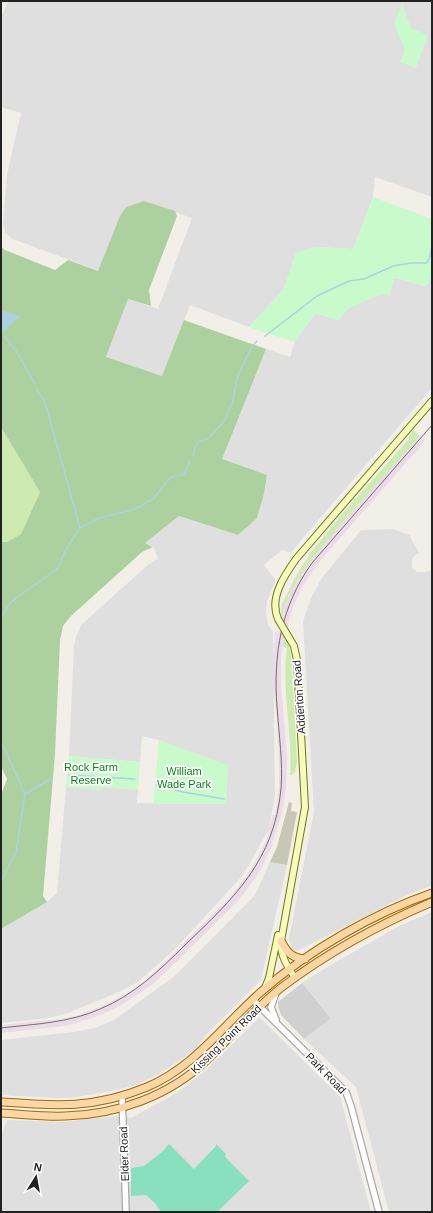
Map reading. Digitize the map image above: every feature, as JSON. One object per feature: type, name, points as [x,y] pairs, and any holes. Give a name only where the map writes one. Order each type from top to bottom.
[{"type":"main road","name":"Adderton Road","points":[[295,978],[282,955],[281,940],[306,807],[297,660],[294,646],[278,619],[274,608],[276,597],[289,569],[296,559],[432,401]]},
{"type":"main road","name":"Kissing Point Road","points":[[1,1102],[67,1105],[96,1103],[122,1096],[155,1084],[186,1064],[202,1051],[264,990],[305,959],[367,922],[432,893]]},
{"type":"main road","name":"Kissing Point Road","points":[[1,1113],[64,1116],[94,1113],[122,1108],[155,1095],[188,1075],[207,1060],[276,992],[295,978],[345,946],[432,902]]},
{"type":"main road","name":"Adderton Road","points":[[264,990],[269,978],[280,928],[286,909]]},
{"type":"main road","points":[[281,940],[291,956],[305,959]]},
{"type":"street","points":[[276,992],[271,1008],[277,1024]]},
{"type":"street","name":"Park Road","points":[[253,1000],[346,1092],[379,1212]]},
{"type":"street","name":"Elder Road","points":[[122,1096],[126,1212]]},
{"type":"shaded area","points":[[8,1],[432,1],[432,197],[375,177],[373,197],[353,249],[316,247],[296,253],[284,289],[249,327],[190,305],[162,376],[106,357],[128,299],[158,309],[192,218],[144,201],[126,207],[120,216],[99,271],[13,239],[5,233],[3,225],[7,175],[21,113],[1,107],[1,18]]},
{"type":"shaded area","points":[[432,274],[432,388],[291,553],[282,550],[264,565],[276,579],[267,602],[266,611],[268,625],[273,631],[275,795],[269,829],[243,875],[176,948],[138,982],[121,991],[68,1013],[49,1018],[1,1023],[1,929],[47,902],[57,893],[66,787],[102,790],[102,787],[138,790],[137,803],[226,804],[159,740],[142,736],[140,762],[69,756],[74,646],[81,625],[149,564],[158,559],[153,546],[145,543],[179,516],[238,535],[257,518],[264,494],[267,475],[221,459],[266,349],[290,357],[295,342],[315,313],[338,320],[349,308],[381,294],[395,278],[425,286]]},
{"type":"shaded area","points":[[420,436],[425,440],[419,447],[420,448],[320,561],[303,586],[293,607],[284,638],[281,659],[281,685],[287,756],[286,789],[282,813],[272,843],[273,844],[255,879],[237,902],[152,985],[120,1006],[93,1018],[65,1026],[1,1033],[1,1025],[60,1019],[79,1015],[107,1004],[127,993],[141,984],[164,963],[229,898],[242,882],[266,841],[273,815],[275,815],[277,804],[279,787],[279,760],[276,708],[272,679],[274,658],[272,655],[274,653],[275,631],[279,633],[284,607],[289,597],[288,596],[305,568],[340,525]]},
{"type":"shaded area","points":[[393,529],[409,535],[419,553],[414,556],[412,560],[412,568],[417,572],[432,570],[432,885],[405,896],[297,951],[292,950],[289,939],[314,812],[303,621],[312,596],[322,578],[361,530]]},
{"type":"shaded area","points":[[289,802],[292,803],[291,811],[297,812],[287,865],[270,862],[277,847]]},
{"type":"shaded area","points":[[270,862],[287,865],[261,980],[206,1035],[195,1049],[153,1077],[136,1085],[112,1091],[70,1098],[1,1095],[1,1040],[75,1032],[95,1028],[114,1020],[176,975],[255,895]]},
{"type":"shaded area","points":[[432,912],[432,1212],[389,1212],[356,1087],[304,1039],[331,1017],[302,983],[401,925]]},
{"type":"shaded area","points":[[302,983],[331,1018],[304,1039],[281,1015],[278,1006],[278,1002]]},
{"type":"shaded area","points":[[259,1018],[340,1097],[371,1212],[1,1212],[1,1136],[7,1120],[62,1122],[117,1116],[131,1118],[175,1094],[205,1071]]},
{"type":"green space","points":[[402,4],[411,28],[428,35],[416,68],[400,62],[405,50],[394,24]]},
{"type":"green space","points":[[373,197],[432,219],[432,274],[429,284],[426,286],[395,278],[389,296],[381,294],[349,308],[338,320],[315,313],[295,342],[249,327],[284,289],[296,253],[316,247],[353,249]]},
{"type":"green space","points":[[144,201],[175,211],[177,216],[149,290],[151,306],[128,299],[106,357],[162,376],[184,320],[266,349],[222,459],[267,475],[264,494],[257,518],[238,535],[179,516],[145,543],[153,547],[142,552],[71,616],[63,626],[60,640],[55,754],[43,896],[47,902],[1,929],[1,795],[7,779],[1,766],[1,542],[7,542],[21,534],[40,492],[1,427],[1,247],[55,270],[68,260],[98,271],[120,216],[126,207]]},
{"type":"green space","points":[[1,427],[40,492],[21,534],[7,542],[1,542]]},
{"type":"green space","points":[[413,430],[420,436],[340,525],[305,568],[288,596],[289,597],[284,607],[282,618],[282,604],[297,574],[312,551],[343,513],[409,439],[409,436]]},
{"type":"green space","points":[[284,638],[288,643],[291,653],[297,762],[295,772],[292,775],[290,775],[290,743],[285,680],[287,648],[283,647]]},
{"type":"green space","name":"William Wade Park","points":[[159,740],[228,765],[226,804],[153,804]]},
{"type":"green space","name":"Rock Farm Reserve","points":[[69,756],[140,762],[138,790],[103,787],[102,790],[66,787]]},
{"type":"green space","points":[[169,1144],[194,1169],[216,1146],[216,1144],[226,1154],[225,1157],[249,1181],[217,1212],[161,1212],[155,1203],[146,1195],[131,1196],[131,1168],[144,1166],[163,1151]]},
{"type":"water","points":[[1,310],[20,316],[1,334]]},
{"type":"waterway","points":[[265,336],[317,296],[349,281],[364,279],[393,266],[411,263],[427,263],[432,246]]},
{"type":"waterway","points":[[5,337],[15,349],[35,384]]},
{"type":"waterway","points":[[193,456],[198,442],[209,438],[225,420],[233,400],[237,378],[250,350],[257,341]]},
{"type":"waterway","points":[[37,389],[45,402],[80,528]]},
{"type":"waterway","points":[[1,617],[11,602],[58,568],[66,549],[80,528],[99,518],[135,509],[153,499],[171,477],[184,475],[190,461]]},
{"type":"waterway","points":[[1,741],[25,794],[16,852],[1,881]]},
{"type":"waterway","points":[[69,775],[135,779]]},
{"type":"waterway","points":[[25,794],[51,779]]},
{"type":"waterway","points":[[156,785],[183,792],[224,799]]},
{"type":"tram line","points":[[1,1028],[64,1020],[88,1014],[124,997],[156,973],[176,954],[220,911],[249,876],[270,837],[277,814],[281,789],[281,759],[276,669],[281,632],[293,596],[301,579],[312,563],[432,425]]}]
